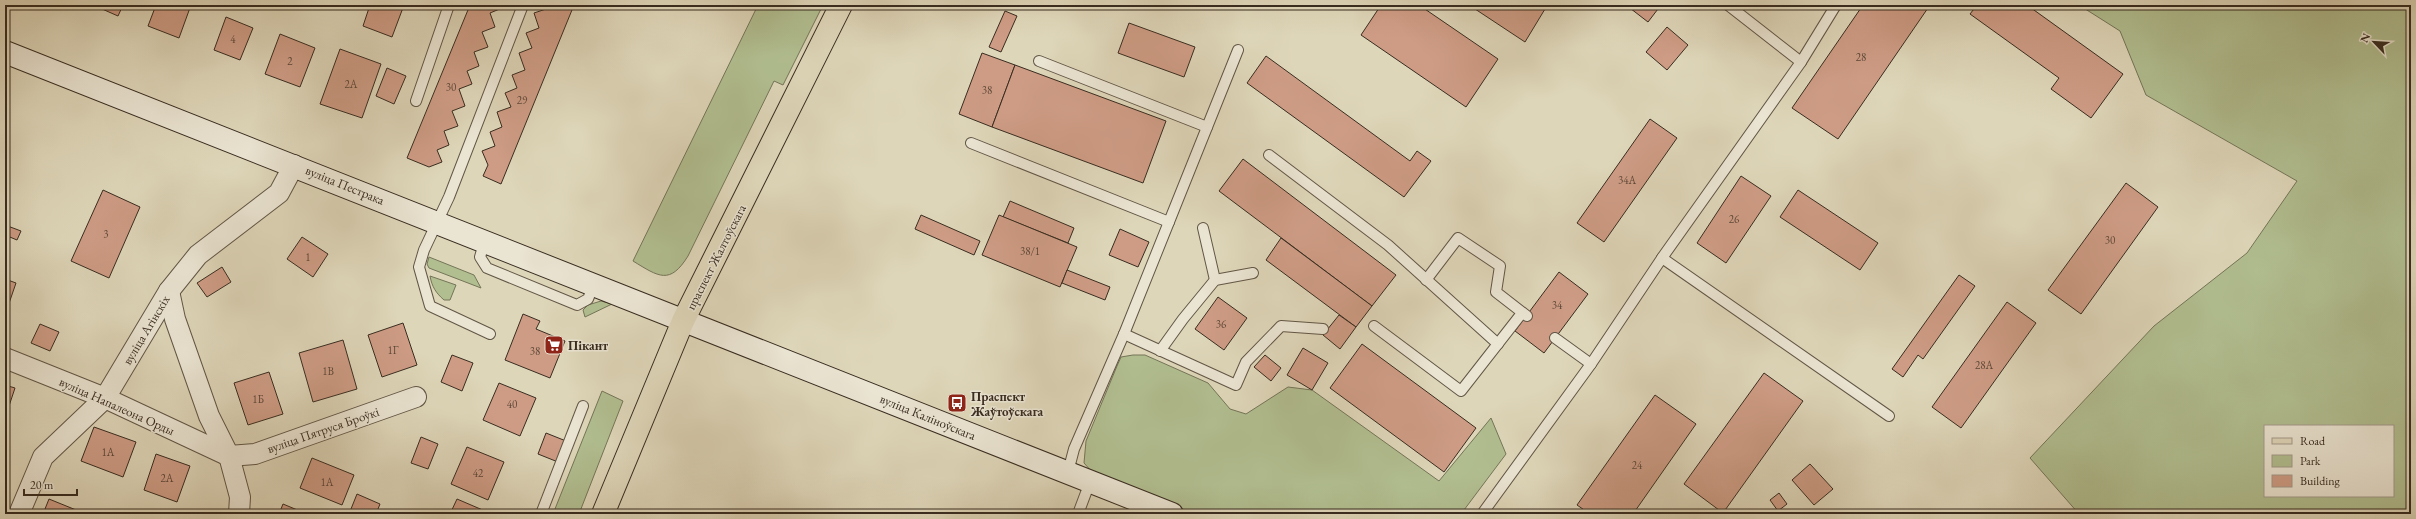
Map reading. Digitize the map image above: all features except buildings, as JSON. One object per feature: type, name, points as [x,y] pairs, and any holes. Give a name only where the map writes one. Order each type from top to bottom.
[{"type":"main road","name":"праспект Жалтоўскага","points":[[603,514],[683,321],[841,5]]},
{"type":"street","name":"вуліца Пестрака","points":[[5,52],[294,164],[683,321]]},
{"type":"street","name":"вуліца Агінскіх","points":[[20,514],[43,457],[105,398],[169,291],[198,254],[279,193],[294,164]]},
{"type":"street","points":[[169,291],[175,319],[209,416],[229,456],[240,497],[239,514]]},
{"type":"street","name":"вуліца Каліноўскага","points":[[683,321],[1172,514]]},
{"type":"street","name":"вуліца Напалеона Орды","points":[[5,358],[105,398],[229,456]]},
{"type":"street","name":"вуліца Пятруся Броўкі","points":[[229,456],[254,454],[416,398]]},
{"type":"lane","points":[[416,101],[449,5]]},
{"type":"lane","points":[[490,334],[430,306],[419,267],[424,250],[438,222],[524,5]]},
{"type":"lane","points":[[1728,5],[1801,62]]},
{"type":"lane","points":[[1482,514],[1591,364],[1662,258],[1801,62],[1836,5]]},
{"type":"lane","points":[[1068,472],[1074,449],[1124,334],[1238,50]]},
{"type":"lane","points":[[1039,61],[1207,127]]},
{"type":"lane","points":[[971,143],[1168,222]]},
{"type":"lane","points":[[1269,155],[1388,245],[1498,344]]},
{"type":"lane","points":[[1203,228],[1215,280]]},
{"type":"lane","points":[[1374,326],[1461,391],[1498,344],[1525,314],[1496,292],[1500,266],[1458,238],[1426,280]]},
{"type":"lane","points":[[1662,258],[1889,416]]},
{"type":"lane","points":[[1160,351],[1183,319],[1215,280],[1253,273]]},
{"type":"lane","points":[[1124,334],[1236,385],[1246,362],[1281,326],[1323,329]]},
{"type":"lane","points":[[1555,338],[1591,364]]},
{"type":"lane","points":[[540,514],[583,406]]},
{"type":"lane","points":[[1078,514],[1090,482]]},
{"type":"green space","points":[[758,5],[823,5],[783,85],[774,81],[688,256],[682,265],[670,275],[657,274],[633,261]]},
{"type":"green space","points":[[2079,5],[2411,5],[2411,514],[2079,514],[2030,458],[2154,326],[2247,253],[2297,181],[2146,95],[2120,31]]},
{"type":"green space","points":[[429,257],[474,275],[481,288],[429,268],[427,264]]},
{"type":"green space","points":[[430,276],[456,285],[450,300],[444,300],[439,295],[433,287]]},
{"type":"green space","points":[[601,301],[612,304],[585,317],[583,310],[588,305]]},
{"type":"green space","points":[[1145,355],[1208,383],[1230,409],[1246,414],[1288,387],[1312,390],[1439,481],[1491,418],[1506,454],[1461,514],[1195,514],[1093,473],[1084,463],[1086,441],[1121,357]]},
{"type":"green space","points":[[602,391],[623,401],[579,514],[553,514]]},
{"type":"place","name":"Пікант","points":[[554,345]]},
{"type":"place","name":"Праспект Жаўтоўскага","points":[[957,403]]}]
